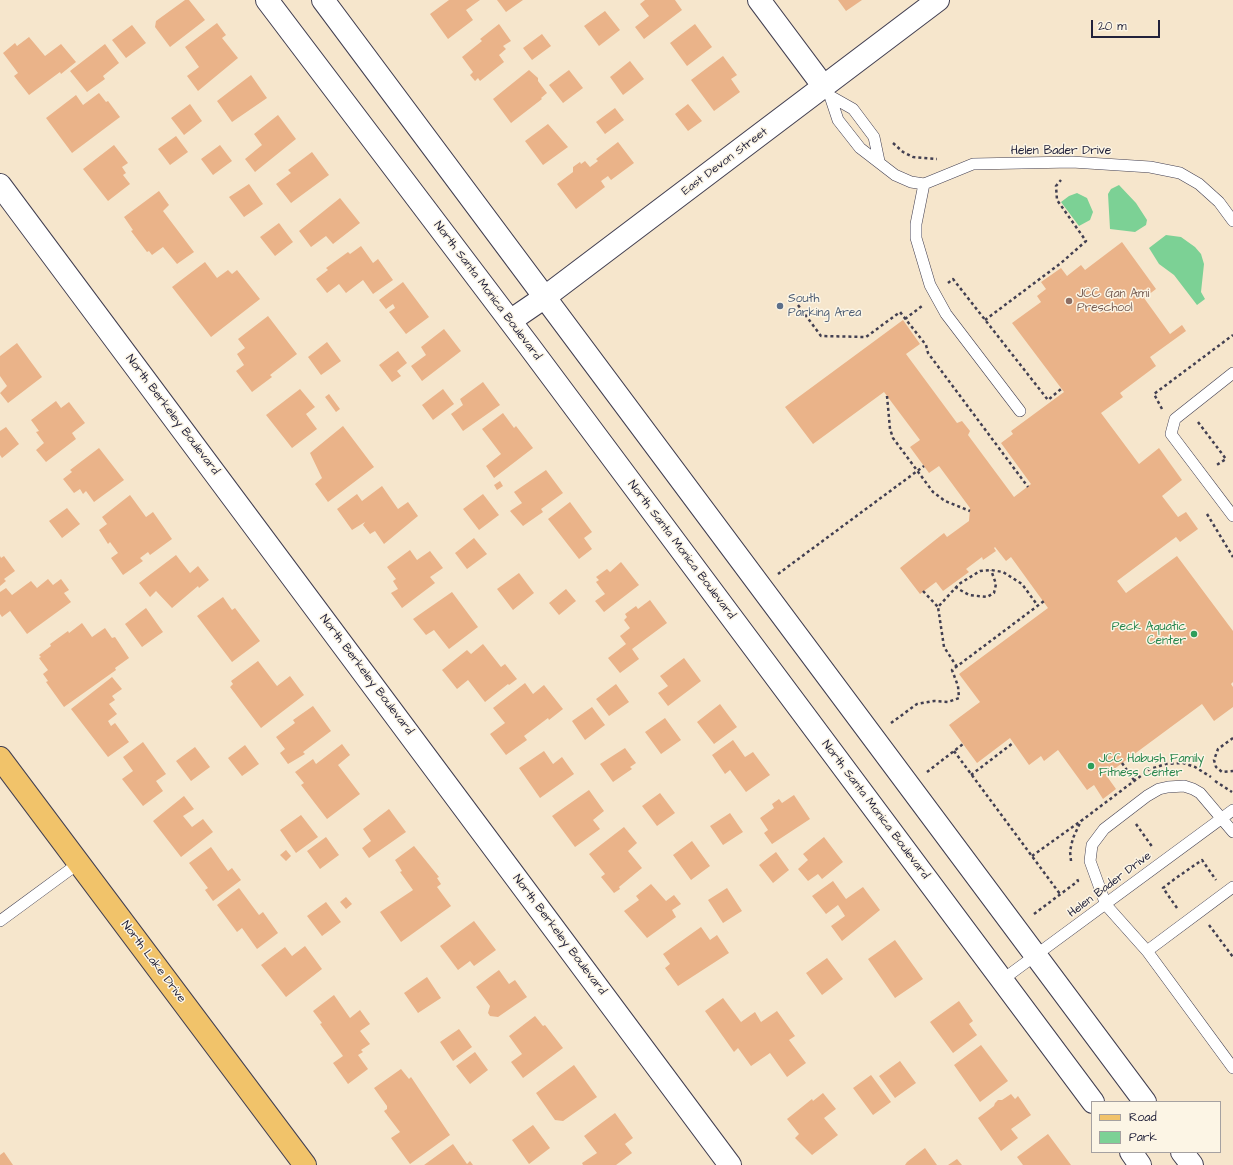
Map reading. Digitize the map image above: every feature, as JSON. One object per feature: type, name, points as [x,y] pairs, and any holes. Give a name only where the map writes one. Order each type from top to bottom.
[{"type":"main road","name":"North Lake Drive","points":[[0,758],[305,1165]]},
{"type":"street","name":"North Santa Monica Boulevard","points":[[267,0],[510,321],[1092,1101]]},
{"type":"street","points":[[323,0],[1144,1101]]},
{"type":"street","points":[[759,0],[827,92]]},
{"type":"street","name":"East Devon Street","points":[[510,321],[827,92],[938,0]]},
{"type":"street","name":"North Berkeley Boulevard","points":[[0,185],[730,1165]]},
{"type":"street","points":[[1132,1153],[1140,1165]]},
{"type":"street","points":[[1183,1153],[1192,1165]]},
{"type":"lane","points":[[827,92],[853,109],[874,137],[879,161]]},
{"type":"lane","points":[[827,92],[838,120],[860,148],[879,161],[895,175],[912,182],[924,184],[916,224],[916,238],[930,285],[946,314],[1020,411]]},
{"type":"lane","name":"Helen Bader Drive","points":[[924,184],[974,164],[1072,162],[1150,167],[1180,173],[1199,184],[1219,202],[1233,221]]},
{"type":"lane","points":[[1233,373],[1175,419],[1171,434],[1233,516]]},
{"type":"lane","points":[[1233,832],[1207,800],[1193,789],[1168,786],[1159,789],[1148,796],[1104,829],[1092,845],[1090,861],[1106,904],[1147,951],[1233,1068]]},
{"type":"lane","name":"Helen Bader Drive","points":[[1002,980],[1233,810]]},
{"type":"lane","points":[[0,921],[79,863]]},
{"type":"lane","points":[[1147,951],[1233,888]]},
{"type":"path","points":[[892,142],[903,152],[912,157],[926,159],[944,158]]},
{"type":"path","points":[[985,320],[1050,274],[1086,241],[1057,200],[1055,193],[1056,186],[1065,178]]},
{"type":"path","points":[[948,283],[953,279],[1048,400],[1061,390]]},
{"type":"path","points":[[905,319],[926,303]]},
{"type":"path","points":[[798,304],[821,336],[866,337],[900,312],[926,345],[928,353],[1028,487]]},
{"type":"path","points":[[887,396],[890,429],[893,438],[938,496],[970,511]]},
{"type":"path","points":[[1188,408],[1226,459],[1202,476]]},
{"type":"path","points":[[777,575],[924,466]]},
{"type":"path","points":[[956,587],[969,595],[987,597],[994,593],[996,584],[991,570]]},
{"type":"path","points":[[938,606],[956,587],[970,576],[980,571],[991,570],[1003,572],[1022,584],[1038,606]]},
{"type":"path","points":[[923,591],[938,606],[944,647],[957,667]]},
{"type":"path","points":[[889,724],[917,704],[934,701],[948,702],[959,698],[958,686],[952,670],[1044,602]]},
{"type":"path","points":[[1233,738],[1218,749],[1214,760],[1216,767],[1222,772],[1233,771]]},
{"type":"path","points":[[971,775],[1013,743]]},
{"type":"path","points":[[925,773],[963,744]]},
{"type":"path","points":[[954,752],[1060,894]]},
{"type":"path","points":[[1122,763],[1134,780]]},
{"type":"path","points":[[1133,820],[1154,849]]},
{"type":"path","points":[[1032,856],[1081,821]]},
{"type":"path","points":[[1170,898],[1163,888],[1172,881],[1202,860],[1209,870]]},
{"type":"path","points":[[1200,912],[1233,957]]},
{"type":"green space","points":[[1119,185],[1136,203],[1147,220],[1146,225],[1135,232],[1110,229],[1108,194],[1111,189]]},
{"type":"green space","points":[[1077,193],[1087,198],[1093,212],[1090,220],[1079,226],[1061,202],[1069,196]]},
{"type":"green space","points":[[1166,235],[1181,237],[1195,247],[1201,254],[1204,264],[1201,292],[1205,299],[1197,305],[1174,275],[1159,264],[1149,248]]},
{"type":"building","points":[[185,0],[189,0],[205,20],[170,47],[155,27],[156,21]]},
{"type":"building","points":[[449,0],[480,0],[466,10],[473,20],[448,39],[430,14]]},
{"type":"building","points":[[497,0],[523,0],[506,12]]},
{"type":"building","points":[[645,0],[675,0],[682,10],[644,39],[635,27],[649,16],[640,4]]},
{"type":"building","points":[[838,0],[862,0],[846,11]]},
{"type":"building","points":[[605,11],[620,30],[599,46],[584,26]]},
{"type":"building","points":[[217,23],[226,35],[222,38],[238,58],[198,91],[187,76],[199,67],[185,47]]},
{"type":"building","points":[[499,24],[511,41],[503,46],[506,49],[499,55],[504,62],[480,81],[478,78],[475,81],[470,75],[473,72],[462,57],[482,41],[480,39]]},
{"type":"building","points":[[695,24],[712,47],[687,66],[670,43]]},
{"type":"building","points":[[132,25],[146,43],[126,58],[112,40]]},
{"type":"building","points":[[542,34],[551,46],[532,60],[523,48]]},
{"type":"building","points":[[29,37],[45,56],[61,44],[76,62],[61,74],[60,72],[29,95],[14,76],[18,73],[3,53],[15,43],[17,46]]},
{"type":"building","points":[[105,44],[119,63],[103,76],[105,79],[87,92],[70,71]]},
{"type":"building","points":[[723,56],[737,75],[731,79],[740,92],[714,111],[691,80]]},
{"type":"building","points":[[630,61],[644,79],[623,95],[610,77]]},
{"type":"building","points":[[529,70],[538,78],[538,81],[547,93],[541,98],[542,99],[511,123],[493,99]]},
{"type":"building","points":[[569,70],[583,88],[563,103],[549,85]]},
{"type":"building","points":[[251,75],[267,98],[232,122],[217,101]]},
{"type":"building","points":[[99,93],[106,102],[108,101],[120,117],[72,153],[46,118],[76,95],[83,105]]},
{"type":"building","points":[[190,104],[202,121],[184,135],[171,118]]},
{"type":"building","points":[[688,104],[702,121],[688,131],[675,114]]},
{"type":"building","points":[[615,108],[624,120],[605,134],[596,122]]},
{"type":"building","points":[[278,115],[296,139],[255,172],[245,159],[262,145],[254,134]]},
{"type":"building","points":[[548,124],[568,147],[543,165],[525,141]]},
{"type":"building","points":[[176,136],[188,152],[170,165],[158,149]]},
{"type":"building","points":[[618,142],[634,163],[611,180],[608,176],[601,181],[605,187],[576,209],[557,184],[573,172],[573,167],[580,162],[581,164],[585,161],[590,167],[598,161],[596,159]]},
{"type":"building","points":[[114,145],[128,163],[122,167],[126,173],[123,175],[130,184],[108,201],[83,169]]},
{"type":"building","points":[[220,145],[232,161],[213,175],[201,159]]},
{"type":"building","points":[[312,152],[329,175],[291,203],[276,184],[291,173],[288,170]]},
{"type":"building","points":[[249,184],[263,204],[244,217],[229,197]]},
{"type":"building","points":[[159,191],[169,205],[163,211],[194,252],[177,264],[163,247],[152,255],[149,251],[147,252],[131,231],[133,230],[124,217]]},
{"type":"building","points":[[340,198],[360,223],[333,244],[326,236],[311,247],[299,231]]},
{"type":"building","points":[[279,223],[293,242],[275,256],[260,237]]},
{"type":"building","points":[[1122,242],[1156,289],[1144,298],[1170,334],[1182,325],[1186,331],[1150,357],[1156,366],[1120,393],[1123,397],[1101,413],[1139,464],[1159,448],[1182,480],[1162,496],[1178,517],[1186,512],[1198,529],[1180,542],[1176,537],[1117,581],[1126,593],[1177,556],[1233,631],[1233,682],[1231,684],[1233,687],[1233,707],[1214,721],[1202,704],[1106,775],[1116,789],[1103,799],[1094,785],[1087,790],[1058,750],[1044,761],[1041,756],[1029,765],[1010,738],[977,763],[949,725],[980,702],[959,674],[1048,608],[1011,557],[1006,561],[995,547],[994,548],[996,551],[983,560],[982,557],[966,569],[969,572],[943,591],[936,582],[920,594],[900,568],[944,533],[947,537],[969,521],[970,508],[939,466],[929,473],[910,447],[920,440],[884,392],[813,444],[785,407],[903,320],[920,344],[906,354],[957,423],[962,421],[970,431],[968,435],[1014,497],[1031,484],[1001,443],[1013,434],[1011,431],[1064,392],[1012,323],[1041,302],[1037,296],[1046,289],[1041,282],[1061,268],[1067,276],[1081,265],[1085,270]]},
{"type":"building","points":[[361,246],[373,263],[378,259],[393,280],[373,294],[363,280],[346,293],[339,284],[327,293],[316,279],[328,270],[326,268],[348,252],[350,254]]},
{"type":"building","points":[[205,262],[217,278],[228,270],[232,274],[237,270],[260,299],[211,337],[172,287]]},
{"type":"building","points":[[403,282],[429,317],[406,334],[389,312],[395,308],[393,304],[386,309],[379,300]]},
{"type":"building","points":[[268,316],[297,354],[270,375],[272,377],[252,392],[236,371],[244,365],[237,354],[245,348],[238,339]]},
{"type":"building","points":[[444,329],[461,351],[422,381],[411,366],[426,355],[421,347]]},
{"type":"building","points":[[327,342],[341,361],[321,375],[308,357]]},
{"type":"building","points":[[17,343],[42,377],[8,403],[0,393],[7,386],[0,376],[0,356]]},
{"type":"building","points":[[398,351],[407,363],[397,371],[401,376],[392,382],[379,365]]},
{"type":"building","points":[[483,382],[500,405],[463,431],[451,414],[463,405],[460,399]]},
{"type":"building","points":[[300,389],[315,407],[306,414],[317,429],[292,448],[266,415]]},
{"type":"building","points":[[443,389],[454,404],[433,420],[422,405]]},
{"type":"building","points":[[329,394],[340,409],[336,412],[325,397]]},
{"type":"building","points":[[56,401],[61,408],[69,402],[85,423],[72,433],[76,439],[46,462],[36,450],[44,443],[36,432],[39,431],[31,420]]},
{"type":"building","points":[[503,413],[514,428],[516,426],[533,448],[494,478],[486,466],[501,454],[482,429]]},
{"type":"building","points":[[343,426],[374,467],[328,502],[315,484],[322,478],[310,453]]},
{"type":"building","points":[[6,427],[19,444],[2,458],[0,455],[0,431]]},
{"type":"building","points":[[99,448],[124,480],[94,502],[86,491],[83,494],[80,489],[74,493],[63,479],[72,472],[70,470]]},
{"type":"building","points":[[546,470],[563,493],[541,509],[543,512],[523,526],[510,511],[522,503],[514,492]]},
{"type":"building","points":[[500,481],[503,486],[497,490],[494,485]]},
{"type":"building","points":[[382,486],[398,509],[408,502],[418,516],[384,544],[375,531],[370,534],[363,525],[365,522],[352,530],[337,509],[357,494],[362,501]]},
{"type":"building","points":[[483,494],[499,515],[479,530],[463,509]]},
{"type":"building","points":[[130,495],[146,517],[153,512],[172,539],[150,555],[148,552],[140,558],[143,561],[123,575],[111,558],[118,553],[110,542],[108,544],[99,530],[107,524],[102,517]]},
{"type":"building","points":[[570,502],[592,532],[584,538],[592,549],[579,559],[548,519]]},
{"type":"building","points":[[67,508],[80,524],[62,538],[49,521]]},
{"type":"building","points":[[474,538],[487,554],[467,569],[455,553]]},
{"type":"building","points":[[410,550],[417,560],[430,551],[443,568],[430,577],[435,583],[402,608],[391,593],[398,589],[393,581],[396,579],[387,567]]},
{"type":"building","points":[[176,555],[190,573],[198,566],[209,580],[199,588],[198,586],[172,608],[156,591],[150,597],[139,583]]},
{"type":"building","points":[[0,556],[1,558],[4,556],[15,571],[4,579],[6,581],[0,586]]},
{"type":"building","points":[[621,562],[639,585],[604,612],[595,601],[605,594],[596,582],[599,580],[596,577],[607,569],[610,572]]},
{"type":"building","points":[[519,573],[534,593],[513,610],[497,589]]},
{"type":"building","points":[[48,579],[53,585],[61,579],[69,590],[64,593],[71,602],[27,634],[10,611],[2,617],[0,614],[0,592],[6,588],[12,595],[31,581],[37,588]]},
{"type":"building","points":[[566,589],[576,601],[559,615],[549,603]]},
{"type":"building","points":[[452,592],[478,627],[449,649],[434,630],[426,635],[413,619]]},
{"type":"building","points":[[223,597],[232,610],[235,608],[260,641],[232,662],[197,616]]},
{"type":"building","points":[[650,600],[667,623],[632,649],[639,659],[620,673],[608,658],[626,644],[620,636],[630,628],[624,620],[627,617],[625,614],[636,606],[638,609]]},
{"type":"building","points":[[146,608],[163,632],[142,647],[125,624]]},
{"type":"building","points":[[82,623],[92,637],[105,628],[112,638],[115,637],[129,658],[115,668],[116,670],[64,707],[46,682],[48,681],[43,674],[48,670],[39,658],[41,657],[39,655],[51,646],[50,644],[68,631],[69,633]]},
{"type":"building","points":[[483,644],[501,667],[505,664],[517,679],[485,702],[468,680],[457,689],[442,670],[467,650],[471,654]]},
{"type":"building","points":[[684,658],[701,681],[668,706],[658,693],[668,686],[660,676]]},
{"type":"building","points":[[258,661],[277,686],[290,676],[304,695],[261,728],[230,687],[233,684],[231,681]]},
{"type":"building","points":[[112,677],[122,689],[112,696],[115,700],[109,704],[117,714],[108,721],[111,726],[115,723],[129,742],[108,757],[71,709]]},
{"type":"building","points":[[525,683],[533,694],[544,685],[563,709],[524,736],[527,740],[506,755],[490,734],[505,723],[493,708]]},
{"type":"building","points":[[616,684],[629,702],[609,716],[596,699]]},
{"type":"building","points":[[720,704],[737,727],[714,744],[697,722]]},
{"type":"building","points":[[313,706],[331,731],[303,752],[305,754],[288,764],[280,753],[285,749],[276,737],[295,723],[293,720]]},
{"type":"building","points":[[592,707],[605,725],[585,740],[572,721]]},
{"type":"building","points":[[665,718],[681,740],[661,754],[645,732]]},
{"type":"building","points":[[733,740],[745,757],[753,752],[770,775],[746,792],[730,770],[725,774],[712,755]]},
{"type":"building","points":[[143,742],[166,774],[156,781],[163,791],[143,806],[122,779],[133,771],[123,757]]},
{"type":"building","points":[[342,744],[350,755],[338,765],[360,794],[327,819],[301,785],[304,783],[295,772],[313,759],[316,764]]},
{"type":"building","points":[[245,745],[259,764],[242,776],[228,758]]},
{"type":"building","points":[[195,747],[210,767],[191,781],[176,761]]},
{"type":"building","points":[[625,748],[636,763],[630,767],[632,769],[613,782],[600,764]]},
{"type":"building","points":[[544,751],[553,764],[562,757],[574,774],[540,798],[519,768]]},
{"type":"building","points":[[589,790],[604,811],[593,820],[600,829],[575,847],[552,816]]},
{"type":"building","points":[[660,793],[675,813],[657,826],[642,806]]},
{"type":"building","points":[[794,795],[810,819],[772,844],[764,833],[768,830],[760,818],[774,808],[772,804],[779,799],[782,803]]},
{"type":"building","points":[[184,796],[194,809],[183,816],[192,827],[203,819],[213,832],[181,857],[153,821]]},
{"type":"building","points":[[389,809],[406,832],[369,858],[362,848],[371,841],[363,829]]},
{"type":"building","points":[[730,813],[743,832],[723,845],[710,826]]},
{"type":"building","points":[[301,815],[318,837],[296,853],[280,830]]},
{"type":"building","points":[[624,827],[637,843],[628,851],[642,868],[614,893],[601,877],[605,874],[589,854]]},
{"type":"building","points":[[326,837],[339,855],[320,869],[307,851]]},
{"type":"building","points":[[824,837],[843,862],[822,879],[818,874],[808,881],[798,869],[808,860],[803,854]]},
{"type":"building","points":[[692,841],[710,866],[691,880],[673,855]]},
{"type":"building","points":[[414,846],[439,877],[437,878],[441,884],[437,887],[451,906],[401,942],[380,912],[413,890],[400,872],[402,871],[395,860]]},
{"type":"building","points":[[211,847],[228,871],[232,868],[241,880],[213,901],[205,890],[208,888],[189,863]]},
{"type":"building","points":[[286,850],[291,856],[286,861],[280,855]]},
{"type":"building","points":[[776,852],[789,870],[773,883],[759,865]]},
{"type":"building","points":[[833,881],[846,899],[863,887],[880,910],[842,941],[831,926],[845,916],[838,905],[826,914],[812,896]]},
{"type":"building","points":[[651,884],[666,901],[674,895],[681,904],[672,910],[676,917],[647,938],[624,911],[639,900],[636,896]]},
{"type":"building","points":[[239,888],[259,915],[263,912],[278,933],[257,949],[242,928],[237,932],[217,905]]},
{"type":"building","points":[[727,888],[742,911],[723,923],[708,900]]},
{"type":"building","points":[[346,897],[352,904],[346,909],[340,902]]},
{"type":"building","points":[[326,902],[341,922],[322,936],[307,916]]},
{"type":"building","points":[[474,921],[496,950],[474,966],[470,961],[458,970],[440,946]]},
{"type":"building","points":[[701,927],[710,940],[717,935],[729,953],[678,986],[665,968],[670,964],[663,954]]},
{"type":"building","points":[[895,940],[923,979],[895,998],[868,959]]},
{"type":"building","points":[[305,946],[322,969],[286,997],[261,965],[285,947],[292,956]]},
{"type":"building","points":[[827,958],[843,979],[822,995],[806,973]]},
{"type":"building","points":[[499,970],[509,984],[515,980],[527,997],[498,1017],[490,1016],[488,1013],[490,1006],[476,987]]},
{"type":"building","points":[[427,977],[441,998],[418,1013],[404,993]]},
{"type":"building","points":[[334,995],[350,1018],[360,1010],[370,1024],[360,1031],[370,1044],[361,1050],[363,1052],[358,1055],[368,1069],[348,1084],[333,1063],[343,1056],[320,1024],[322,1023],[313,1011]]},
{"type":"building","points":[[723,998],[741,1022],[755,1012],[761,1022],[777,1011],[795,1036],[789,1040],[806,1063],[787,1077],[770,1053],[751,1066],[738,1048],[734,1052],[705,1011]]},
{"type":"building","points":[[959,1001],[973,1021],[969,1024],[977,1035],[953,1053],[930,1022]]},
{"type":"building","points":[[535,1016],[543,1026],[545,1025],[563,1048],[523,1078],[511,1062],[522,1054],[509,1036]]},
{"type":"building","points":[[459,1029],[472,1047],[453,1061],[440,1042]]},
{"type":"building","points":[[981,1045],[1008,1081],[980,1102],[954,1065]]},
{"type":"building","points":[[475,1052],[488,1070],[470,1084],[456,1066]]},
{"type":"building","points":[[900,1061],[916,1083],[895,1098],[879,1076]]},
{"type":"building","points":[[574,1065],[597,1097],[563,1121],[555,1120],[536,1093]]},
{"type":"building","points":[[401,1069],[409,1079],[411,1077],[450,1135],[410,1164],[391,1138],[400,1132],[384,1111],[387,1109],[387,1106],[374,1088]]},
{"type":"building","points":[[871,1075],[891,1102],[873,1115],[853,1088]]},
{"type":"building","points":[[823,1093],[836,1109],[824,1118],[838,1135],[812,1155],[795,1138],[799,1134],[787,1119],[812,1099],[813,1101]]},
{"type":"building","points":[[1011,1094],[1015,1099],[1018,1096],[1031,1115],[1011,1129],[1018,1138],[1001,1151],[978,1118],[994,1106],[998,1100],[1002,1100]]},
{"type":"building","points":[[615,1113],[633,1138],[625,1144],[632,1153],[616,1165],[583,1165],[582,1163],[597,1153],[584,1136]]},
{"type":"building","points":[[533,1125],[550,1148],[529,1164],[512,1140]]},
{"type":"building","points":[[1048,1134],[1071,1165],[1023,1165],[1017,1157]]},
{"type":"building","points":[[453,1144],[467,1164],[470,1161],[473,1165],[424,1165]]},
{"type":"building","points":[[925,1148],[937,1165],[905,1165],[907,1162]]},
{"type":"building","points":[[4,1152],[13,1165],[0,1165],[0,1155]]},
{"type":"building","points":[[957,1159],[962,1165],[948,1165]]},
{"type":"place","name":"JCC Gan Ami Preschool","points":[[1069,301]]},
{"type":"place","name":"South Parking Area","points":[[780,306]]},
{"type":"place","name":"Peck Aquatic Center","points":[[1194,634]]},
{"type":"place","name":"JCC Habush Family Fitness Center","points":[[1091,766]]}]
